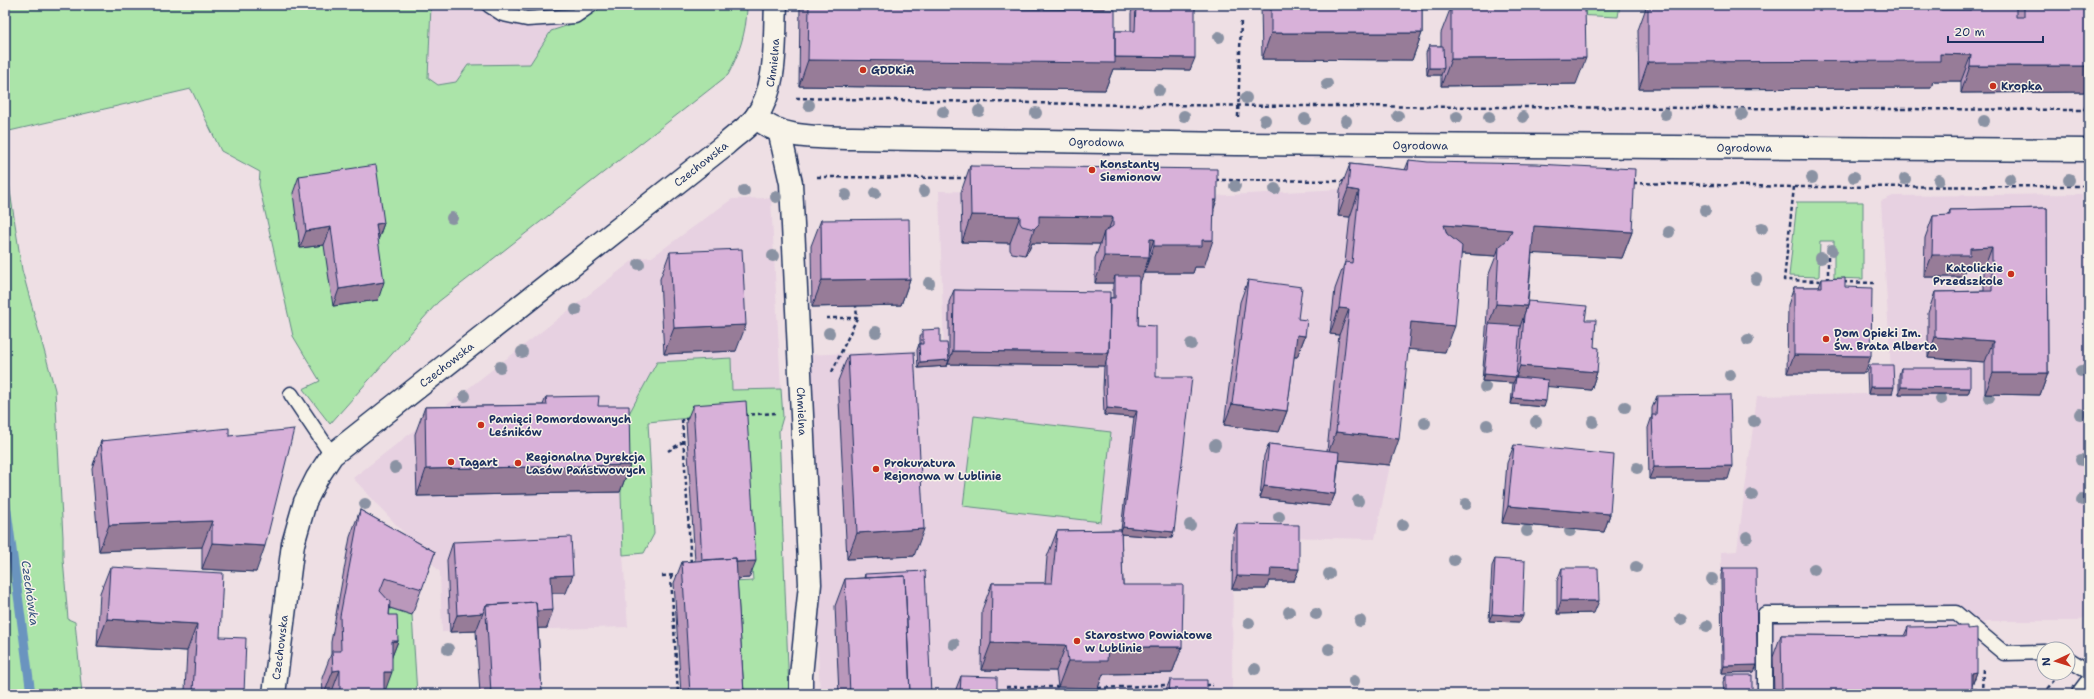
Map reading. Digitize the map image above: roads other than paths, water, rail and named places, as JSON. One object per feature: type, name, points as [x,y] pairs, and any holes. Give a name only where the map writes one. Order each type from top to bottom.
[{"type":"street","name":"Chmielna","points":[[756,117],[768,94],[772,65],[776,5]]},
{"type":"street","name":"Ogrodowa","points":[[756,117],[765,126],[797,135],[845,138],[1235,144],[2089,150]]},
{"type":"street","name":"Czechowska","points":[[274,694],[293,544],[305,502],[317,478],[332,455],[726,144],[756,117]]},
{"type":"street","name":"Chmielna","points":[[779,130],[791,183],[810,584],[801,676],[801,694]]},
{"type":"street","points":[[2083,694],[2089,686]]},
{"type":"lane","points":[[489,5],[503,14],[527,19],[575,16],[591,5]]},
{"type":"lane","points":[[291,394],[332,455]]},
{"type":"lane","points":[[1765,694],[1765,614],[1956,613],[2004,653],[2036,652]]},
{"type":"lane","points":[[2076,664],[2089,672]]},
{"type":"waterway","name":"Czechówka","points":[[5,496],[31,694]]},
{"type":"place","name":"GDDKiA","points":[[863,70]]},
{"type":"place","name":"Kropka","points":[[1993,86]]},
{"type":"place","name":"Konstanty Siemionow","points":[[1092,170]]},
{"type":"place","name":"Katolickie Przedszkole","points":[[2011,274]]},
{"type":"place","name":"Dom Opieki Im. Św. Brata Alberta","points":[[1826,339]]},
{"type":"place","name":"Pamięci Pomordowanych Leśników","points":[[481,425]]},
{"type":"place","name":"Tagart","points":[[451,462]]},
{"type":"place","name":"Regionalna Dyrekcja Lasów Państwowych","points":[[518,463]]},
{"type":"place","name":"Prokuratura Rejonowa w Lublinie","points":[[876,469]]},
{"type":"place","name":"Starostwo Powiatowe w Lublinie","points":[[1077,641]]}]
